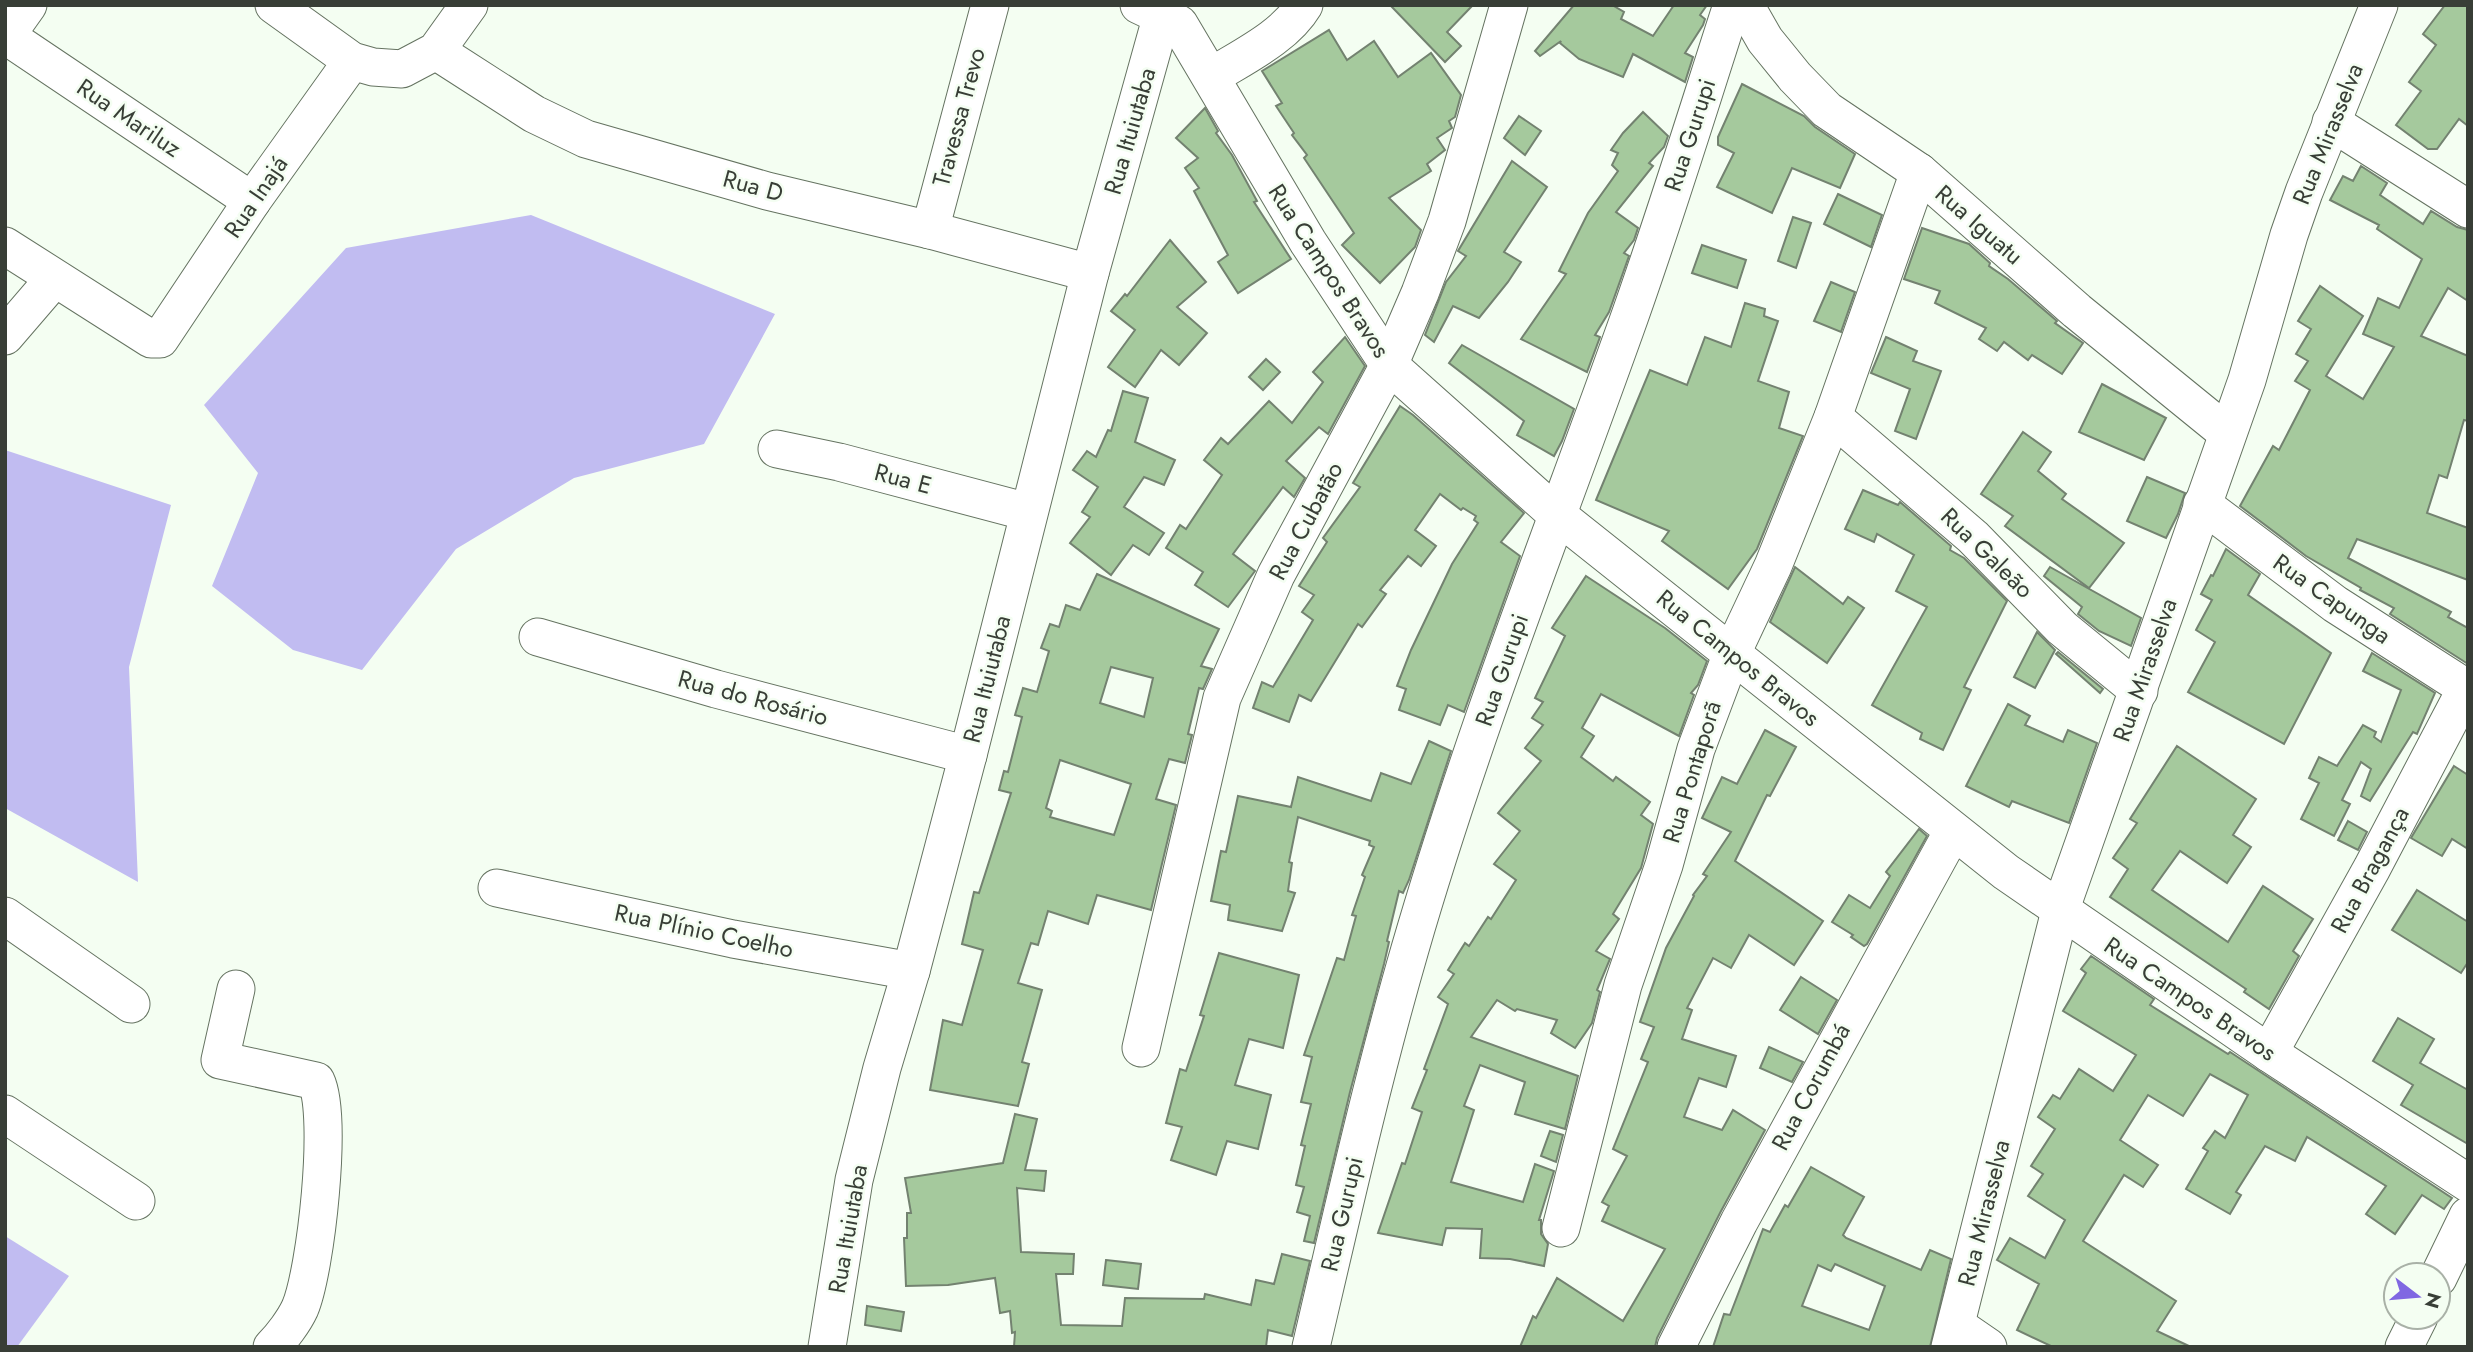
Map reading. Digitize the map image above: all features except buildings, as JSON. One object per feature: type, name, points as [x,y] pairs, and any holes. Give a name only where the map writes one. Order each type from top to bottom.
[{"type":"street","points":[[6,36],[28,5]]},
{"type":"street","points":[[274,5],[352,61],[373,67],[402,69],[436,51],[469,5]]},
{"type":"street","name":"Travessa Trevo","points":[[930,230],[990,5]]},
{"type":"street","points":[[1212,76],[1269,39],[1304,5]]},
{"type":"street","name":"Rua Cubatão","points":[[1141,1048],[1223,698],[1276,575],[1390,365],[1447,221],[1496,58],[1509,5]]},
{"type":"street","name":"Rua Gurupi","points":[[1311,1347],[1360,1136],[1410,949],[1455,806],[1556,514],[1629,316],[1732,5]]},
{"type":"street","name":"Rua Iguatu","points":[[1745,5],[1765,40],[1827,110],[1919,172],[2077,311],[2227,433]]},
{"type":"street","name":"Rua Mirasselva","points":[[1953,1336],[2060,911],[2247,380],[2289,235],[2379,5]]},
{"type":"street","name":"Rua Campos Bravos","points":[[1166,13],[1212,76],[1308,242],[1390,365],[1556,514],[1953,831],[2060,911],[2468,1183]]},
{"type":"street","name":"Rua Ituiutaba","points":[[827,1347],[854,1180],[882,1068],[911,971],[968,755],[1090,273],[1166,13]]},
{"type":"street","name":"Rua Mariluz","points":[[6,36],[252,201]]},
{"type":"street","name":"Rua D","points":[[436,51],[534,114],[586,139],[767,191],[930,230],[1090,273]]},
{"type":"street","name":"Rua Inajá","points":[[54,279],[151,339],[160,339],[252,201],[352,61]]},
{"type":"street","points":[[2331,122],[2468,209]]},
{"type":"street","name":"Rua Pontaporã","points":[[1561,1228],[1623,985],[1664,865],[1696,749],[1732,653],[1773,566],[1833,417],[1919,172]]},
{"type":"street","points":[[5,246],[54,279],[5,336]]},
{"type":"street","name":"Rua Galeão","points":[[1833,417],[1973,537],[2062,628],[2139,691]]},
{"type":"street","name":"Rua E","points":[[777,449],[839,462],[1028,512]]},
{"type":"street","name":"Rua Capunga","points":[[2202,504],[2335,604],[2467,686]]},
{"type":"street","name":"Rua do Rosário","points":[[538,637],[716,689],[968,755]]},
{"type":"street","name":"Rua Bragança","points":[[2269,1052],[2372,869],[2467,686]]},
{"type":"street","name":"Rua Corumbá","points":[[1676,1347],[1751,1198],[1953,831]]},
{"type":"street","name":"Rua Plínio Coelho","points":[[497,888],[733,939],[911,971]]},
{"type":"street","points":[[5,916],[131,1004]]},
{"type":"street","points":[[236,989],[219,1060],[316,1081],[321,1093],[323,1131],[314,1255],[299,1309],[272,1347]]},
{"type":"street","points":[[5,1114],[136,1201]]},
{"type":"street","points":[[2446,1261],[2468,1216]]},
{"type":"street","points":[[2404,1347],[2412,1331]]},
{"type":"street","points":[[1953,1336],[1989,1347]]},
{"type":"shaded area","points":[[531,215],[775,314],[704,444],[574,478],[456,549],[362,670],[293,650],[212,586],[258,473],[204,405],[346,248]]},
{"type":"shaded area","points":[[5,450],[171,505],[129,667],[138,882],[5,808]]},
{"type":"shaded area","points":[[5,1236],[69,1276],[17,1347],[5,1347]]}]
